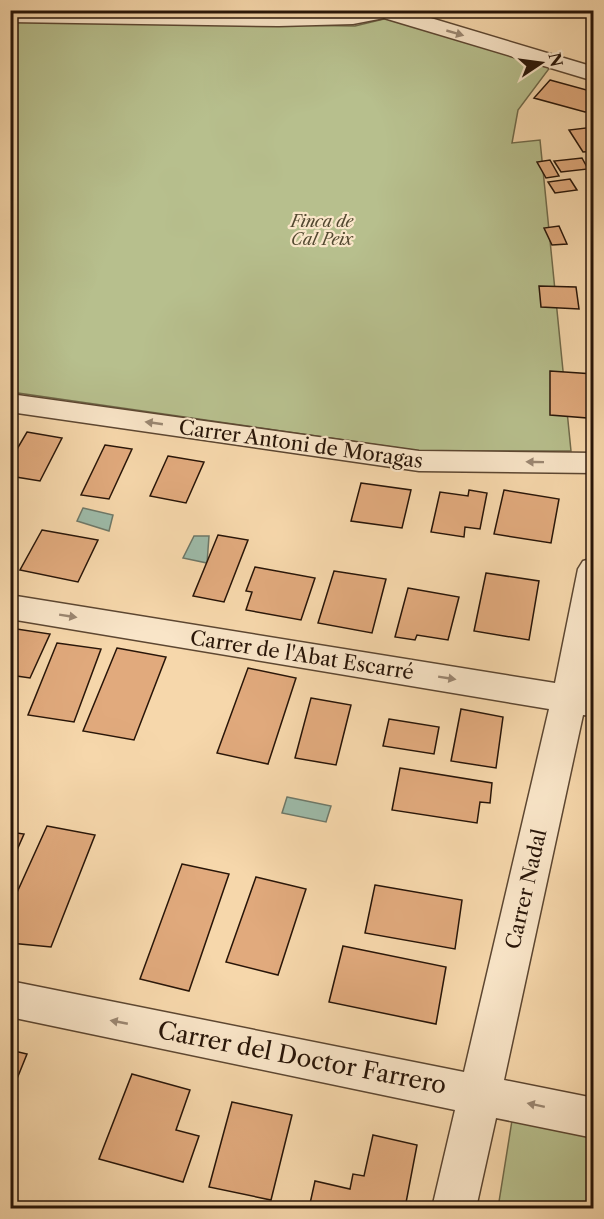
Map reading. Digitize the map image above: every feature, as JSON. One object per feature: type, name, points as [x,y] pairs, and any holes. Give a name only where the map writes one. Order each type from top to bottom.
[{"type":"street","points":[[10,16],[279,20],[353,18],[381,11],[594,74]]},
{"type":"street","name":"Carrer Antoni de Moragas","points":[[10,403],[419,461],[594,463]]},
{"type":"street","name":"Carrer Nadal","points":[[454,1209],[479,1093],[581,701],[594,568]]},
{"type":"street","name":"Carrer de l'Abat Escarré","points":[[10,606],[581,701]]},
{"type":"street","name":"Carrer del Doctor Farrero","points":[[10,999],[594,1118]]},
{"type":"green space","name":"Finca de Cal Peix","points":[[388,18],[551,66],[518,110],[512,143],[540,140],[571,451],[420,451],[11,392],[11,21],[355,26]]},
{"type":"green space","points":[[514,1108],[593,1126],[593,1208],[498,1208]]},
{"type":"shaded area","points":[[83,508],[113,515],[109,531],[77,521]]},
{"type":"shaded area","points":[[194,536],[209,536],[207,563],[183,558]]},
{"type":"shaded area","points":[[287,797],[331,806],[326,822],[282,813]]},
{"type":"building","points":[[550,80],[594,92],[594,111],[585,112],[534,98]]},
{"type":"building","points":[[594,127],[594,151],[583,152],[569,130]]},
{"type":"building","points":[[582,158],[588,169],[561,172],[554,161]]},
{"type":"building","points":[[550,160],[559,176],[546,178],[537,162]]},
{"type":"building","points":[[570,179],[577,190],[555,193],[548,182]]},
{"type":"building","points":[[559,226],[567,244],[552,245],[544,228]]},
{"type":"building","points":[[539,286],[576,287],[579,309],[541,307]]},
{"type":"building","points":[[589,286],[594,286],[594,328],[593,328]]},
{"type":"building","points":[[550,371],[594,374],[594,436],[587,436],[587,418],[550,415]]},
{"type":"building","points":[[27,432],[62,438],[40,481],[10,476],[10,461]]},
{"type":"building","points":[[105,445],[132,449],[109,499],[81,495]]},
{"type":"building","points":[[168,456],[204,462],[186,503],[150,496]]},
{"type":"building","points":[[361,483],[411,490],[402,528],[351,521]]},
{"type":"building","points":[[469,490],[487,493],[480,529],[465,527],[464,537],[431,532],[440,492],[468,496]]},
{"type":"building","points":[[504,490],[559,499],[551,543],[494,534]]},
{"type":"building","points":[[42,530],[98,540],[78,582],[20,570]]},
{"type":"building","points":[[218,535],[248,540],[224,602],[193,596]]},
{"type":"building","points":[[255,567],[315,578],[301,620],[246,610],[252,592],[246,591]]},
{"type":"building","points":[[334,571],[386,579],[372,633],[318,623]]},
{"type":"building","points":[[486,573],[539,581],[529,640],[474,631]]},
{"type":"building","points":[[408,588],[459,597],[448,640],[417,635],[415,640],[395,637]]},
{"type":"building","points":[[10,628],[50,634],[30,678],[10,675]]},
{"type":"building","points":[[57,643],[101,649],[74,722],[28,715]]},
{"type":"building","points":[[117,648],[166,657],[134,740],[83,731]]},
{"type":"building","points":[[248,668],[296,678],[268,764],[217,753]]},
{"type":"building","points":[[311,698],[351,705],[336,765],[295,758]]},
{"type":"building","points":[[461,709],[503,717],[496,768],[451,761]]},
{"type":"building","points":[[389,719],[439,727],[434,754],[383,746]]},
{"type":"building","points":[[400,768],[492,783],[490,803],[480,802],[477,823],[392,810]]},
{"type":"building","points":[[47,826],[95,835],[51,947],[10,943],[10,908]]},
{"type":"building","points":[[10,832],[24,834],[10,866]]},
{"type":"building","points":[[182,864],[229,874],[189,991],[140,979]]},
{"type":"building","points":[[256,877],[306,889],[278,975],[226,962]]},
{"type":"building","points":[[375,885],[462,900],[455,949],[365,933]]},
{"type":"building","points":[[343,946],[446,967],[436,1024],[329,1002]]},
{"type":"building","points":[[10,1050],[27,1054],[10,1096]]},
{"type":"building","points":[[132,1074],[190,1090],[176,1130],[199,1136],[183,1182],[99,1159]]},
{"type":"building","points":[[232,1102],[292,1115],[271,1200],[209,1187]]},
{"type":"building","points":[[373,1135],[417,1145],[405,1208],[309,1208],[315,1181],[350,1189],[353,1174],[364,1176]]}]
